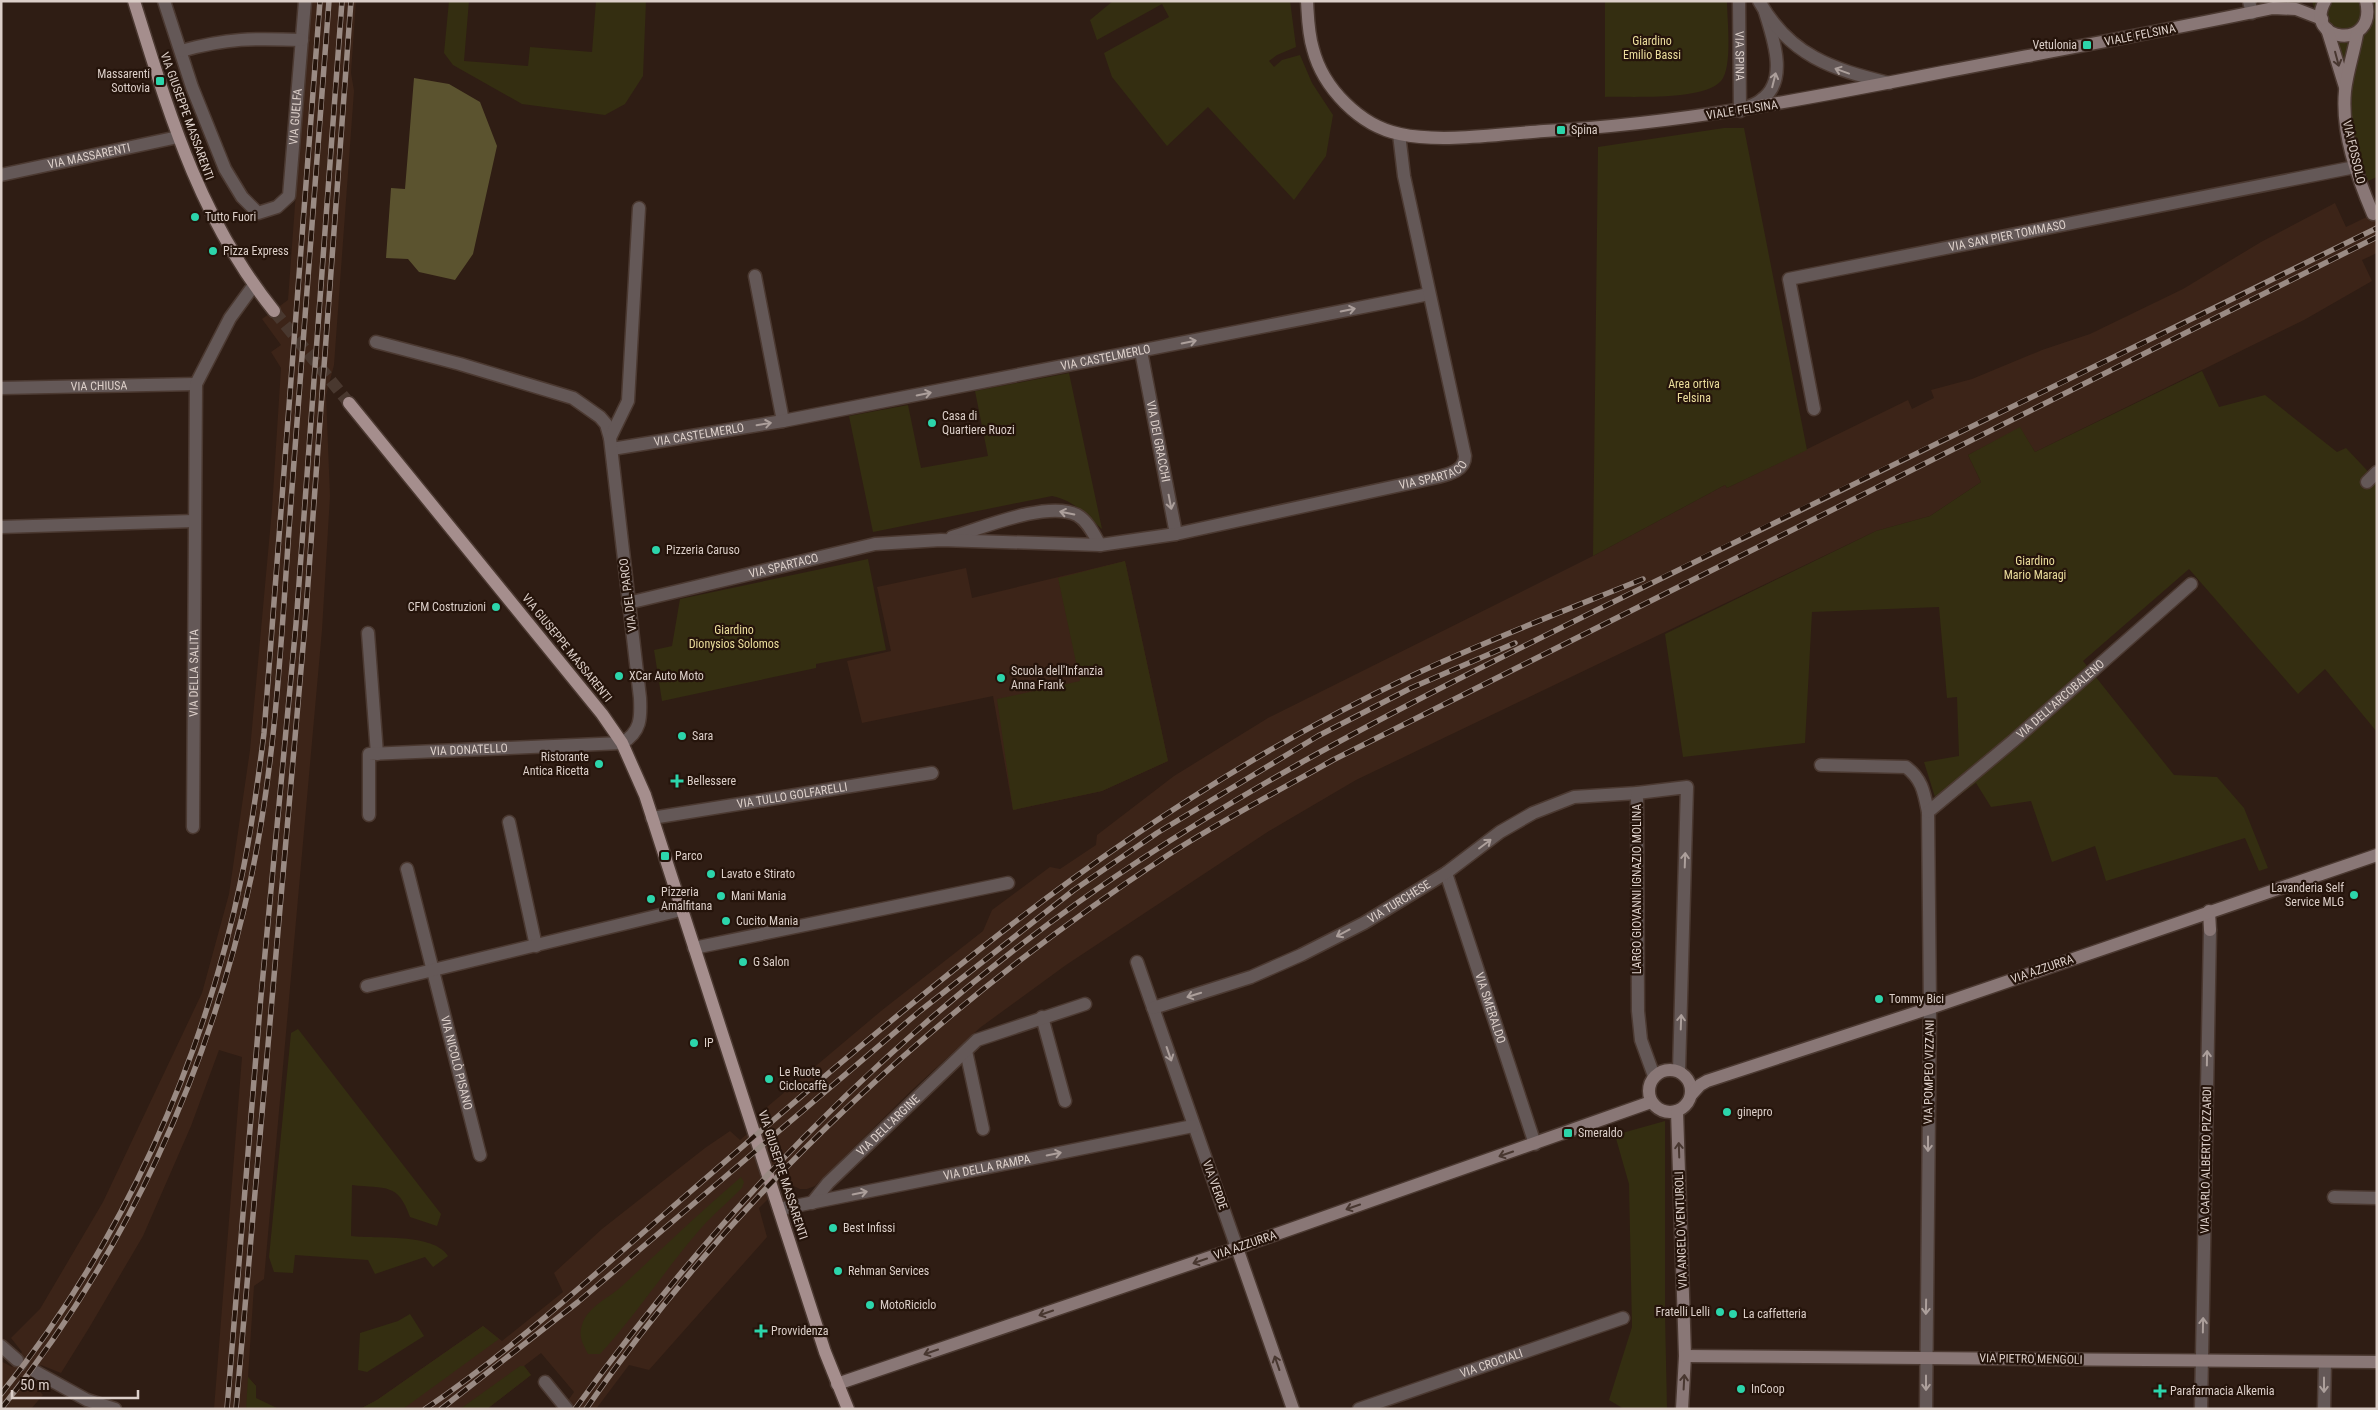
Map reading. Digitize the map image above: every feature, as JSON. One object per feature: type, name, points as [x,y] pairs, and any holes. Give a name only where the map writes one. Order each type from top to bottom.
[{"type":"main road","name":"VIA GIUSEPPE MASSARENTI","points":[[134,1],[178,138],[199,190],[221,233],[254,285],[274,311]]},
{"type":"main road","name":"VIA GIUSEPPE MASSARENTI","points":[[349,403],[602,714],[622,743],[641,785],[837,1384],[848,1409]]},
{"type":"street","name":"VIA GIUSEPPE MASSARENTI","points":[[164,1],[225,168],[242,197],[258,213]]},
{"type":"street","name":"VIA GUELFA","points":[[258,213],[277,207],[289,196],[305,1]]},
{"type":"street","name":"VIALE FELSINA","points":[[1307,1],[1308,24],[1313,50],[1321,69],[1334,91],[1358,114],[1399,134],[1436,137],[1596,128],[1740,111],[1889,83],[2279,1]]},
{"type":"street","name":"VIA SPINA","points":[[1739,1],[1740,111]]},
{"type":"street","points":[[2325,1],[2322,12],[2325,24]]},
{"type":"street","points":[[2357,34],[2373,13],[2366,1]]},
{"type":"street","points":[[1740,111],[1760,101],[1775,84],[1775,50],[1762,7]]},
{"type":"street","points":[[1762,7],[1797,48],[1819,62],[1846,72],[1889,83]]},
{"type":"street","name":"VIALE FELSINA","points":[[2250,7],[2286,8],[2304,11],[2345,37],[2357,34]]},
{"type":"street","name":"VIA FOSSOLO","points":[[2325,24],[2345,89],[2347,122],[2355,167],[2373,214]]},
{"type":"street","name":"VIA FOSSOLO","points":[[2345,89],[2357,34]]},
{"type":"street","points":[[181,51],[216,41],[244,38],[302,40]]},
{"type":"street","name":"VIA SPARTACO","points":[[628,603],[875,544],[941,540],[1100,545],[1176,534],[1446,475],[1463,465],[1464,452],[1404,176],[1399,134]]},
{"type":"street","name":"VIA MASSARENTI","points":[[1,175],[178,138]]},
{"type":"street","name":"VIA SAN PIER TOMMASO","points":[[1814,410],[1790,280],[2355,167]]},
{"type":"street","points":[[611,444],[628,401],[639,208]]},
{"type":"street","points":[[755,276],[783,421]]},
{"type":"street","name":"VIA DELLA SALITA","points":[[193,827],[196,384],[230,318],[254,285]]},
{"type":"street","name":"VIA CASTELMERLO","points":[[611,444],[783,421],[1429,294]]},
{"type":"street","name":"VIA DEL PARCO","points":[[376,342],[460,364],[573,398],[606,424],[611,444],[641,713],[637,731],[622,743]]},
{"type":"street","name":"VIA DEI GRACCHI","points":[[1141,351],[1176,534]]},
{"type":"street","name":"VIA CHIUSA","points":[[1,388],[196,384]]},
{"type":"street","points":[[2367,482],[2377,472]]},
{"type":"street","name":"VIA SPARTACO","points":[[941,540],[1011,519],[1059,511],[1079,516],[1100,545]]},
{"type":"street","points":[[1,527],[194,521]]},
{"type":"street","name":"VIA DELL'ARCOBALENO","points":[[1928,812],[2014,741],[2191,584]]},
{"type":"street","points":[[368,633],[377,754],[369,754],[370,815]]},
{"type":"street","name":"VIA DONATELLO","points":[[377,754],[622,743]]},
{"type":"street","name":"VIA POMPEO VIZZANI","points":[[1822,765],[1906,766],[1923,785],[1928,812],[1930,1008],[1926,1409]]},
{"type":"street","name":"VIA TULLO GOLFARELLI","points":[[652,818],[932,772]]},
{"type":"street","name":"LARGO GIOVANNI IGNAZIO MOLINA","points":[[1654,1076],[1641,1040],[1638,1010],[1637,793],[1687,787],[1682,1073]]},
{"type":"street","name":"VIA TURCHESE","points":[[1153,1008],[1251,977],[1302,955],[1364,922],[1446,873],[1500,832],[1532,813],[1574,797],[1637,793]]},
{"type":"street","points":[[509,822],[536,946]]},
{"type":"street","name":"VIA AZZURRA","points":[[1691,1095],[1706,1081],[1930,1008],[2377,854]]},
{"type":"street","name":"VIA NICOLÒ PISANO","points":[[407,869],[480,1156]]},
{"type":"street","name":"VIA SMERALDO","points":[[1446,873],[1535,1144]]},
{"type":"street","points":[[694,948],[1008,883]]},
{"type":"street","points":[[367,986],[681,910]]},
{"type":"street","name":"VIA CARLO ALBERTO PIZZARDI","points":[[2201,1409],[2209,911]]},
{"type":"street","name":"VIA VERDE","points":[[1137,962],[1292,1409]]},
{"type":"street","name":"VIA DELL'ARGINE","points":[[812,1203],[828,1183],[977,1040],[1084,1004]]},
{"type":"street","points":[[1042,1017],[1065,1101]]},
{"type":"street","points":[[966,1050],[983,1128]]},
{"type":"street","points":[[1682,1073],[1691,1088],[1691,1095],[1684,1108],[1677,1111],[1663,1111],[1651,1102],[1648,1089],[1654,1076],[1665,1070],[1682,1073],[1706,1081]]},
{"type":"street","name":"VIA AZZURRA","points":[[837,1384],[1237,1248],[1651,1102]]},
{"type":"street","name":"VIA ANGELO VENTUROLI","points":[[1677,1111],[1685,1356],[1682,1409]]},
{"type":"street","name":"VIA DELLA RAMPA","points":[[780,1209],[1193,1126]]},
{"type":"street","points":[[2334,1197],[2377,1198]]},
{"type":"street","name":"VIA CROCIALI","points":[[1359,1409],[1623,1318]]},
{"type":"street","points":[[1,1346],[17,1360]]},
{"type":"street","name":"VIA PIETRO MENGOLI","points":[[1685,1356],[2377,1362]]},
{"type":"street","points":[[2324,1409],[2325,1362]]},
{"type":"street","points":[[36,1372],[87,1400],[115,1409]]},
{"type":"street","points":[[545,1382],[567,1409]]},
{"type":"shaded area","points":[[310,1],[356,1],[351,73],[354,91],[334,365],[326,395],[330,496],[322,630],[264,1279],[254,1286],[248,1377],[256,1386],[255,1409],[214,1409],[242,1057],[219,1050],[191,1126],[143,1236],[89,1328],[61,1373],[41,1365],[30,1381],[43,1395],[31,1409],[1,1409],[1,1361],[12,1367],[22,1352],[11,1338],[40,1309],[103,1202],[202,993],[229,894],[250,750],[272,509],[281,368],[271,352],[281,345],[262,319],[288,300]]},
{"type":"shaded area","points":[[414,78],[449,84],[480,102],[497,146],[473,254],[455,280],[419,272],[408,259],[386,258],[391,188],[405,189]]},
{"type":"shaded area","points":[[2335,203],[2346,227],[2377,212],[2377,253],[2362,260],[2372,281],[2304,320],[2035,452],[2020,428],[1968,455],[1981,482],[1930,516],[1876,531],[1356,780],[1269,831],[1066,965],[981,1027],[912,1090],[815,1186],[800,1189],[785,1182],[759,1208],[767,1237],[649,1370],[629,1365],[596,1409],[562,1409],[574,1392],[541,1353],[524,1366],[531,1375],[487,1409],[360,1409],[377,1400],[483,1326],[502,1341],[563,1292],[554,1273],[602,1229],[705,1148],[730,1131],[740,1140],[766,1118],[767,1107],[881,1011],[983,931],[992,910],[1050,867],[1060,869],[1096,845],[1097,835],[1174,776],[1268,718],[1593,556],[1725,485],[1727,488],[1908,400],[1912,409],[1934,398],[1931,390],[1972,379],[2042,350],[2090,334],[2183,289],[2261,242]]},
{"type":"shaded area","name":"Scuola dell'Infanzia Anna Frank","points":[[1125,561],[1168,761],[1102,791],[1013,810],[993,696],[862,723],[847,661],[891,651],[877,587],[966,568],[972,598]]},
{"type":"green space","points":[[449,1],[469,1],[464,61],[528,66],[530,47],[592,52],[596,1],[646,1],[643,76],[625,104],[605,115],[522,104],[453,65],[444,53]]},
{"type":"green space","points":[[1113,1],[1290,1],[1296,47],[1277,55],[1269,61],[1274,67],[1282,60],[1300,55],[1312,83],[1333,115],[1326,156],[1294,200],[1208,107],[1167,146],[1112,77],[1104,53],[1169,17],[1162,4],[1097,40],[1090,20]]},
{"type":"green space","name":"Giardino Emilio Bassi","points":[[1605,1],[1727,1],[1728,55],[1725,75],[1721,81],[1712,87],[1684,95],[1605,97]]},
{"type":"green space","points":[[2312,1],[2377,1],[2377,177],[2368,181]]},
{"type":"green space","name":"Area ortiva Felsina","points":[[1724,128],[1744,128],[1807,450],[1727,488],[1725,485],[1593,556],[1598,147]]},
{"type":"green space","name":"Giardino Mario Maragi","points":[[2202,371],[2219,407],[2265,395],[2337,452],[2346,448],[2377,481],[2377,732],[2325,669],[2298,694],[2189,569],[2083,661],[2174,775],[2217,777],[2244,808],[2268,868],[2259,871],[2245,838],[2106,881],[2095,846],[2052,862],[2031,801],[1991,807],[1976,783],[1939,810],[1924,762],[1959,756],[1957,697],[1947,698],[1939,607],[1812,612],[1805,743],[1683,757],[1665,634],[1876,531],[1930,516],[1981,482],[1968,455],[2020,427],[2035,452]]},
{"type":"green space","points":[[1069,373],[1102,529],[1085,513],[1067,501],[1052,496],[873,532],[849,416],[908,405],[921,468],[988,456],[975,391]]},
{"type":"green space","name":"Giardino Dionysios Solomos","points":[[868,559],[886,650],[816,664],[816,668],[662,701],[654,650],[672,646],[680,599]]},
{"type":"green space","points":[[1125,561],[1168,761],[1102,791],[1013,810],[997,699],[1080,681],[1058,578]]},
{"type":"green space","points":[[298,1029],[441,1214],[437,1226],[410,1217],[401,1198],[389,1189],[352,1185],[351,1236],[404,1238],[430,1244],[441,1249],[448,1256],[433,1267],[425,1257],[375,1274],[368,1260],[295,1255],[293,1273],[274,1272],[269,1257],[291,1033]]},
{"type":"green space","points":[[1665,1121],[1667,1409],[1624,1409],[1609,1400],[1632,1327],[1629,1184],[1615,1135]]},
{"type":"green space","points":[[741,1177],[744,1182],[742,1188],[696,1234],[613,1340],[600,1354],[588,1354],[581,1333],[582,1325],[593,1308],[622,1286]]},
{"type":"green space","points":[[410,1314],[424,1336],[367,1372],[358,1370],[360,1333],[398,1321]]},
{"type":"green space","points":[[483,1326],[499,1339],[403,1409],[360,1409],[377,1400]]},
{"type":"green space","points":[[520,1366],[524,1366],[531,1375],[487,1409],[460,1409]]},
{"type":"green space","points":[[248,1377],[256,1386],[256,1398],[279,1409],[246,1409]]},
{"type":"tunnel","points":[[274,311],[349,403]]},
{"type":"tunnel","points":[[17,1360],[36,1372]]},
{"type":"railway","points":[[1,1394],[44,1337],[84,1276],[120,1214],[152,1149],[181,1082],[205,1014],[226,945],[252,822],[264,733],[320,1]]},
{"type":"railway","points":[[1,1409],[46,1350],[87,1288],[124,1224],[157,1158],[187,1090],[212,1021],[234,950],[251,878],[267,781],[278,684],[329,1]]},
{"type":"railway","points":[[227,1409],[260,1007],[296,624],[342,1]]},
{"type":"railway","points":[[236,1409],[305,624],[351,1]]},
{"type":"railway","points":[[575,1409],[674,1281],[782,1160],[838,1103],[897,1048],[1022,944],[1158,848],[1229,804],[1375,722],[1696,561],[2377,228]]},
{"type":"railway","points":[[586,1409],[645,1328],[710,1250],[778,1176],[851,1104],[927,1036],[1005,972],[1086,911],[1168,855],[1229,818],[1333,760],[2377,237]]},
{"type":"railway","points":[[425,1409],[519,1339],[923,994],[1058,890],[1154,822],[1254,760],[1356,703],[1467,651],[1643,579]]},
{"type":"railway","points":[[441,1409],[578,1302],[920,1011],[1074,890],[1157,833],[1318,736],[1411,688],[1515,643]]},
{"type":"place","name":"Vetulonia","points":[[2087,45]]},
{"type":"place","name":"Massarenti Sottovia","points":[[160,81]]},
{"type":"place","name":"Spina","points":[[1561,130]]},
{"type":"place","name":"Tutto Fuori","points":[[195,217]]},
{"type":"place","name":"Pizza Express","points":[[213,251]]},
{"type":"place","name":"Casa di Quartiere Ruozi","points":[[932,423]]},
{"type":"place","name":"Pizzeria Caruso","points":[[656,550]]},
{"type":"place","name":"CFM Costruzioni","points":[[496,607]]},
{"type":"place","name":"XCar Auto Moto","points":[[619,676]]},
{"type":"place","name":"Scuola dell'Infanzia Anna Frank","points":[[1001,678]]},
{"type":"place","name":"Sara","points":[[682,736]]},
{"type":"place","name":"Ristorante Antica Ricetta","points":[[599,764]]},
{"type":"place","name":"Bellessere","points":[[677,781]]},
{"type":"place","name":"Parco","points":[[665,856]]},
{"type":"place","name":"Lavato e Stirato","points":[[711,874]]},
{"type":"place","name":"Lavanderia Self Service MLG","points":[[2354,895]]},
{"type":"place","name":"Mani Mania","points":[[721,896]]},
{"type":"place","name":"Pizzeria Amalfitana","points":[[651,899]]},
{"type":"place","name":"Cucito Mania","points":[[726,921]]},
{"type":"place","name":"G Salon","points":[[743,962]]},
{"type":"place","name":"Tommy Bici","points":[[1879,999]]},
{"type":"place","name":"IP","points":[[694,1043]]},
{"type":"place","name":"Le Ruote Ciclocaffè","points":[[769,1079]]},
{"type":"place","name":"ginepro","points":[[1727,1112]]},
{"type":"place","name":"Smeraldo","points":[[1568,1133]]},
{"type":"place","name":"Best Infissi","points":[[833,1228]]},
{"type":"place","name":"Rehman Services","points":[[838,1271]]},
{"type":"place","name":"MotoRiciclo","points":[[870,1305]]},
{"type":"place","name":"Fratelli Lelli","points":[[1720,1312]]},
{"type":"place","name":"La caffetteria","points":[[1733,1314]]},
{"type":"place","name":"Provvidenza","points":[[761,1331]]},
{"type":"place","name":"InCoop","points":[[1741,1389]]},
{"type":"place","name":"Parafarmacia Alkemia","points":[[2160,1391]]}]
